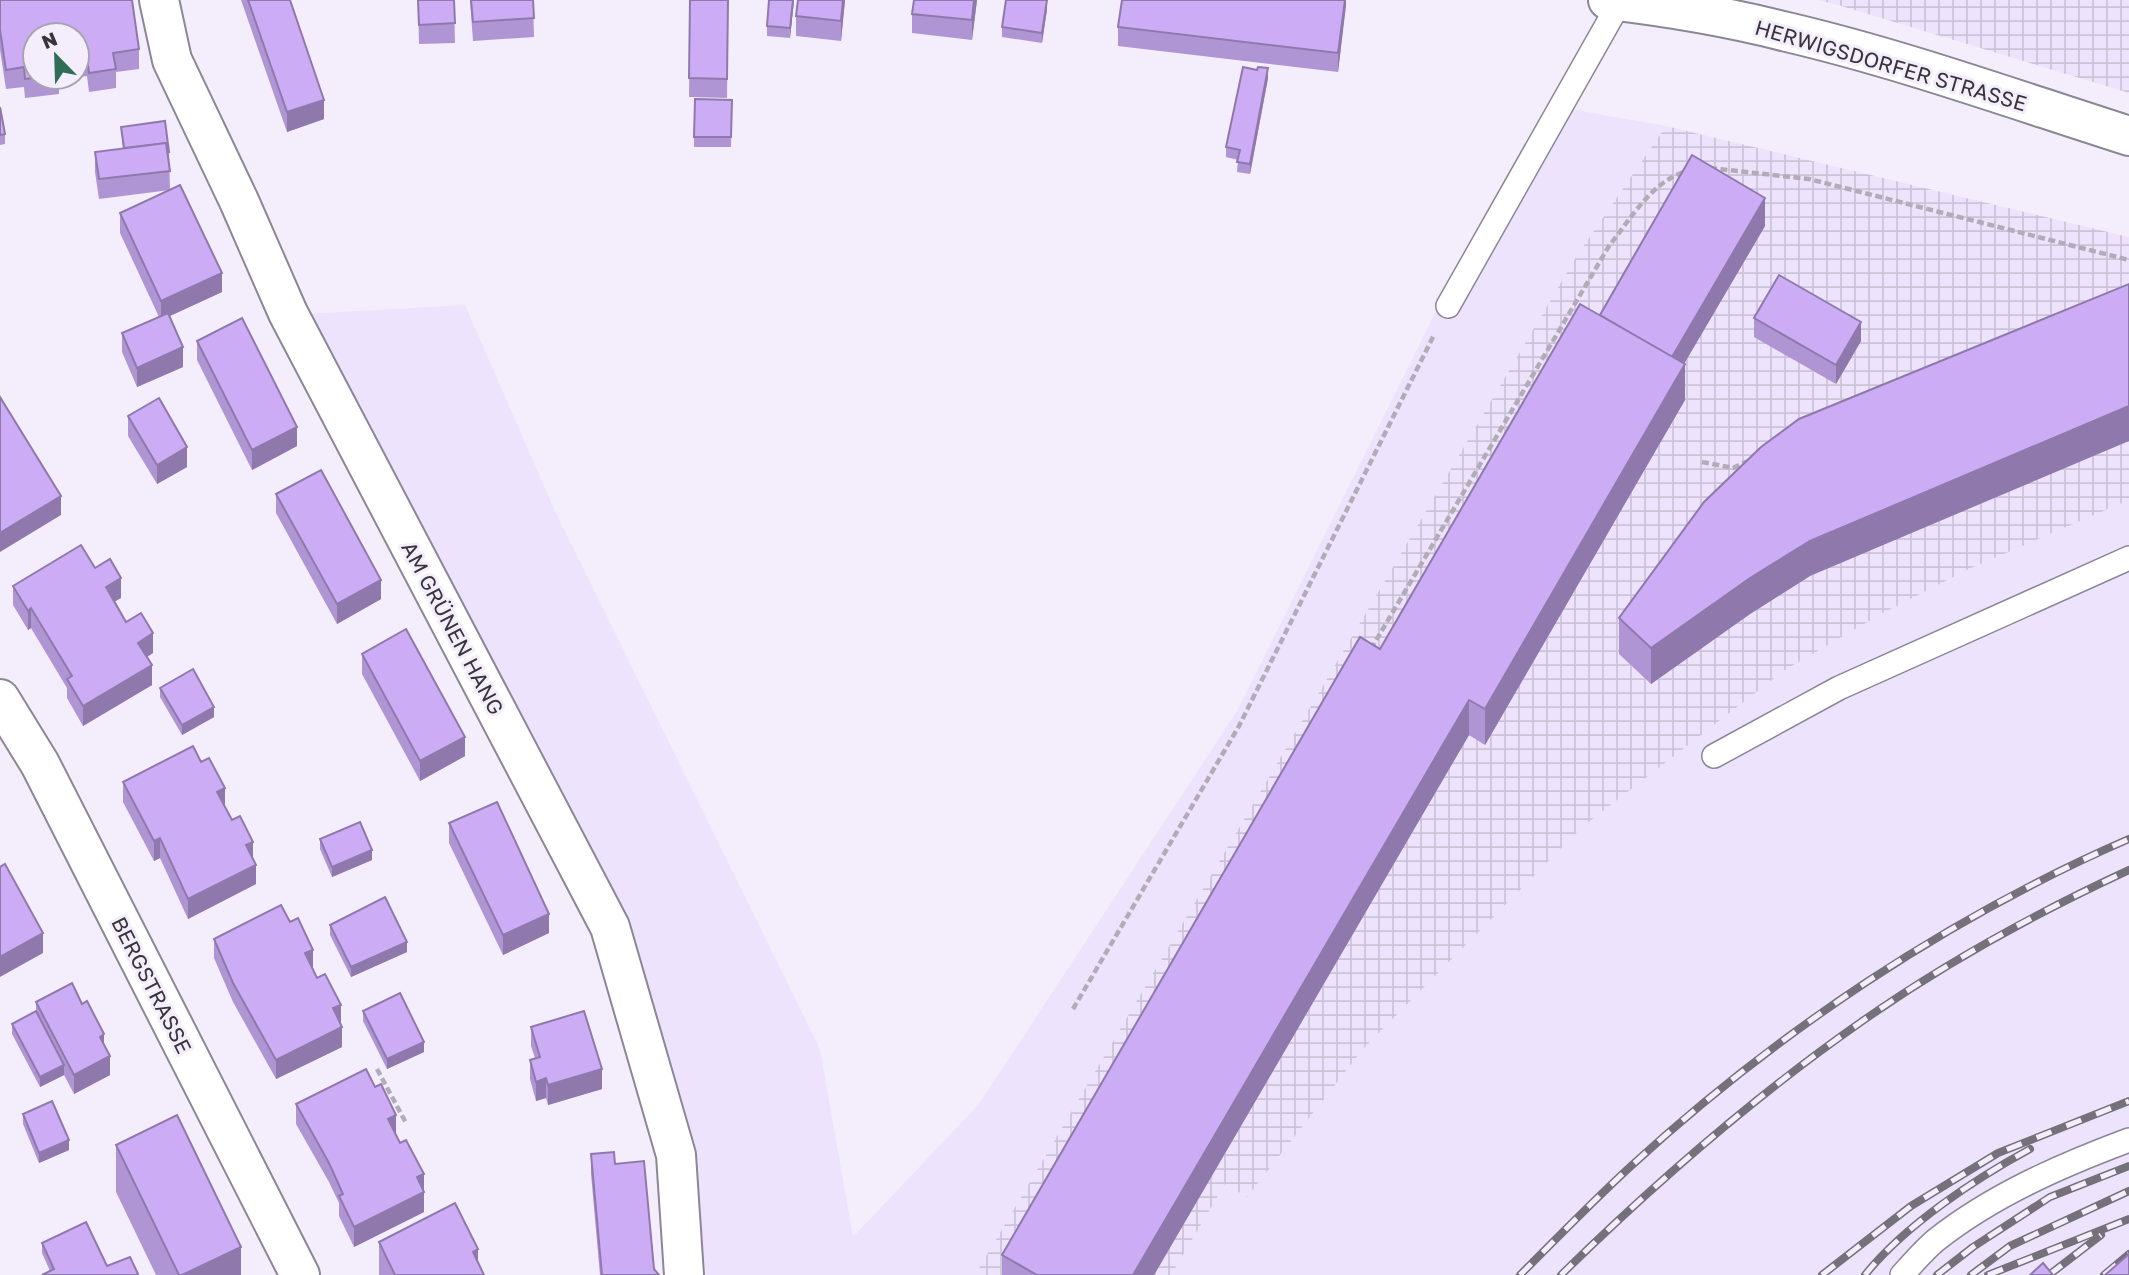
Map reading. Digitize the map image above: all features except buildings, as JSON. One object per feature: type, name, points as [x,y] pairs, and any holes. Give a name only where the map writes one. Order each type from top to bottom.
[{"type":"street","name":"AM GRÜNEN HANG","points":[[159,0],[172,60],[239,201],[288,313],[610,927],[676,1155],[684,1275]]},
{"type":"street","name":"HERWIGSDORFER STRASSE","points":[[1617,1],[1719,17],[1848,48],[2129,136]]},
{"type":"street","name":"BERGSTRASSE","points":[[0,699],[40,764],[300,1275]]},
{"type":"lane","points":[[1448,306],[1617,1]]},
{"type":"lane","points":[[1714,756],[1839,688],[2129,558]]},
{"type":"lane","points":[[1902,1275],[1935,1241],[1993,1200],[2091,1154],[2129,1140]]},
{"type":"path","points":[[1704,167],[1809,179],[2129,260]]},
{"type":"path","points":[[1369,653],[1609,246],[1649,195],[1678,173],[1691,170]]},
{"type":"path","points":[[1073,1009],[1239,726],[1448,306]]},
{"type":"path","points":[[1702,461],[1733,468],[1757,458]]},
{"type":"path","points":[[377,1069],[406,1123]]},
{"type":"shaded area","points":[[1817,0],[2129,0],[2129,93],[1838,5]]},
{"type":"shaded area","points":[[1570,109],[1666,126],[1576,257],[975,1275],[706,1275],[693,1157],[624,921],[285,315],[465,305],[555,511],[820,1049],[853,1237],[979,1104],[1237,711],[1456,271]]},
{"type":"shaded area","points":[[1666,126],[2129,237],[2129,500],[1971,568],[1883,613],[1785,670],[1581,828],[1364,1048],[1247,1197],[1225,1184],[1171,1275],[975,1275],[1576,257]]},
{"type":"shaded area","points":[[2129,500],[2129,1275],[1171,1275],[1225,1184],[1247,1197],[1364,1048],[1581,828],[1785,670],[1883,613],[1971,568]]},
{"type":"railway","points":[[1520,1275],[1616,1180],[1686,1118],[1804,1025],[1930,942],[2061,870],[2129,839]]},
{"type":"railway","points":[[1561,1275],[1632,1207],[1706,1142],[1821,1050],[1925,979],[1992,940],[2129,870]]},
{"type":"railway","points":[[1822,1275],[1911,1206],[1998,1153],[2129,1101]]},
{"type":"railway","points":[[1865,1275],[1900,1238],[1942,1204],[2030,1149]]},
{"type":"railway","points":[[1937,1275],[1973,1247],[2050,1197],[2129,1166]]},
{"type":"railway","points":[[1971,1275],[2010,1246],[2129,1191]]},
{"type":"railway","points":[[1988,1275],[2129,1219]]},
{"type":"railway","points":[[2049,1275],[2101,1235]]},
{"type":"railway","points":[[2104,1275],[2129,1254]]}]
